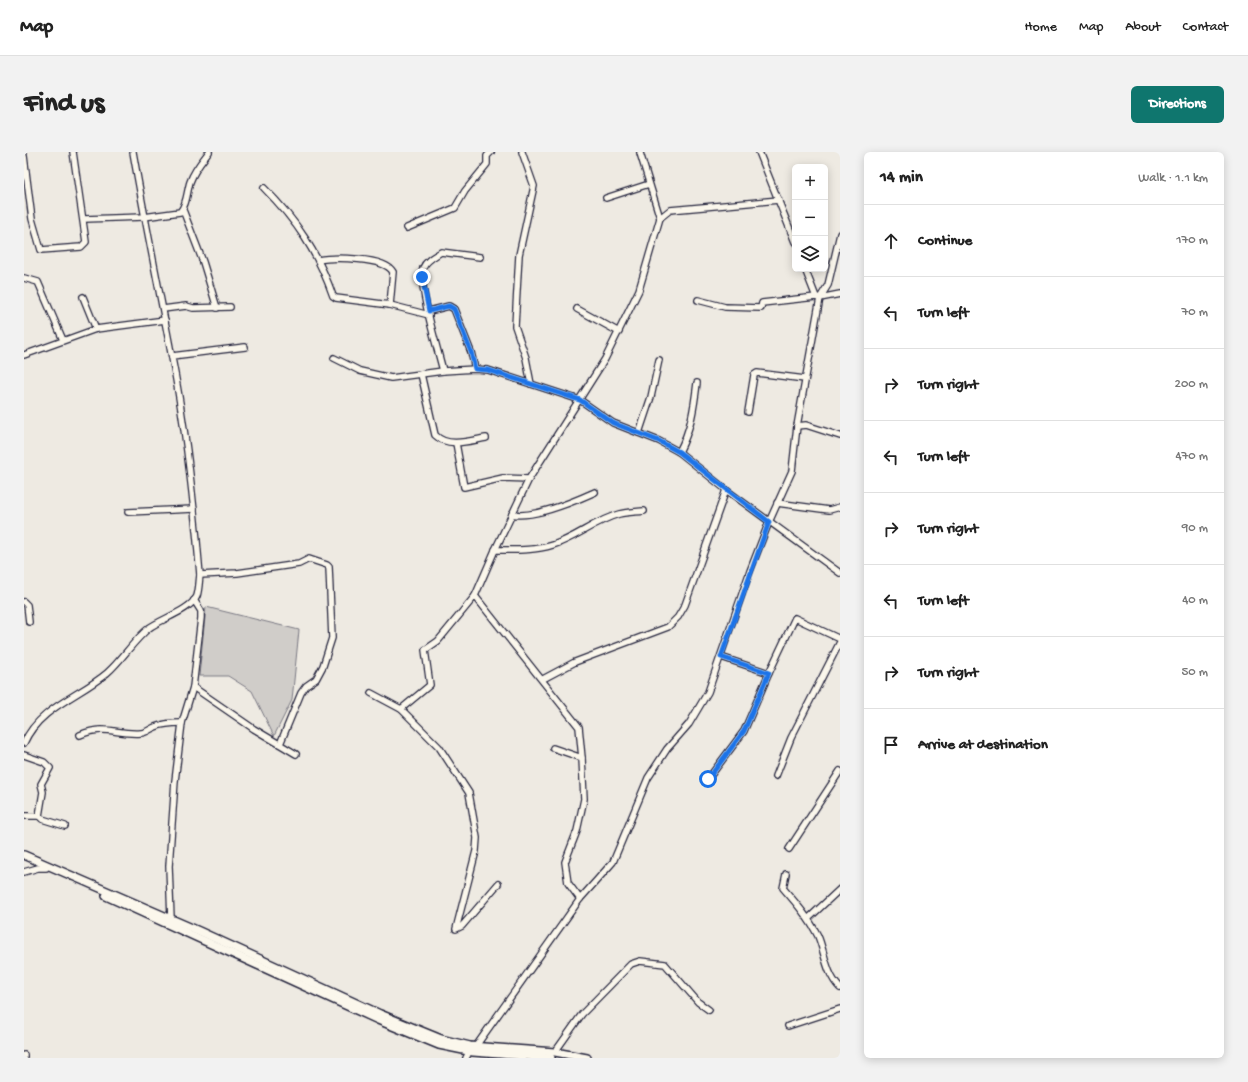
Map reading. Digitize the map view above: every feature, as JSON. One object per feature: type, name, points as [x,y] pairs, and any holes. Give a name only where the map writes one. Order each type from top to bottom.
[{"type":"main road","points":[[24,855],[171,919],[380,1014],[441,1039],[476,1046],[587,1058]]},
{"type":"main road","points":[[24,859],[378,1020],[439,1045],[467,1055],[553,1055]]},
{"type":"street","points":[[24,156],[32,219],[41,250],[85,245],[86,242],[84,219],[73,152]]},
{"type":"street","points":[[24,744],[36,724],[51,710],[108,672],[148,629],[186,608],[194,600],[199,589],[200,575],[194,508],[172,356],[144,217],[133,152]]},
{"type":"street","points":[[209,152],[197,167],[190,181],[183,210],[203,262],[217,308]]},
{"type":"street","points":[[407,228],[455,208],[465,191],[487,164],[487,156],[490,152]]},
{"type":"street","points":[[522,152],[534,186],[519,255],[515,326],[526,358],[531,384]]},
{"type":"street","points":[[759,152],[793,236]]},
{"type":"street","points":[[401,709],[430,685],[425,650],[438,641],[475,596],[529,479],[605,359],[639,290],[660,218],[640,153]]},
{"type":"street","points":[[606,198],[649,184]]},
{"type":"street","points":[[264,188],[287,210],[318,260],[336,298],[390,305],[429,313],[449,306],[454,309],[471,352],[475,369]]},
{"type":"street","points":[[660,218],[670,210],[779,200]]},
{"type":"street","points":[[84,219],[144,217],[180,212],[183,210]]},
{"type":"street","points":[[24,217],[32,219]]},
{"type":"street","points":[[476,1046],[580,899],[613,862],[648,778],[667,749],[689,724],[708,692],[769,522],[792,471],[797,426],[818,297],[828,285],[840,234]]},
{"type":"street","points":[[443,371],[423,284],[424,268],[427,262],[441,252],[480,257]]},
{"type":"street","points":[[318,260],[331,258],[350,259],[380,264],[391,269],[393,272],[390,305]]},
{"type":"street","points":[[806,272],[818,297]]},
{"type":"street","points":[[24,278],[38,282],[63,340]]},
{"type":"street","points":[[698,300],[725,307],[761,308],[762,303],[840,294]]},
{"type":"street","points":[[83,297],[96,329]]},
{"type":"street","points":[[162,309],[189,306],[193,308],[230,307]]},
{"type":"street","points":[[577,309],[619,332]]},
{"type":"street","points":[[24,355],[96,329],[165,320]]},
{"type":"street","points":[[172,356],[245,347]]},
{"type":"street","points":[[334,358],[360,372],[391,378],[443,371],[475,369],[488,370],[580,400],[613,423],[639,433],[679,452],[726,490],[840,573]]},
{"type":"street","points":[[639,433],[651,397],[659,360]]},
{"type":"street","points":[[748,412],[754,376],[757,373],[805,379]]},
{"type":"street","points":[[421,374],[435,436],[439,439],[456,443],[486,438]]},
{"type":"street","points":[[679,452],[687,436],[692,419],[697,383]]},
{"type":"street","points":[[797,426],[806,425],[840,436]]},
{"type":"street","points":[[456,443],[464,487],[503,478],[529,479]]},
{"type":"street","points":[[543,680],[575,662],[668,628],[686,605],[726,490]]},
{"type":"street","points":[[512,514],[520,516],[562,506],[595,492]]},
{"type":"street","points":[[777,503],[829,510],[840,507]]},
{"type":"street","points":[[128,512],[194,508]]},
{"type":"street","points":[[495,550],[532,549],[551,546],[574,537],[607,519],[620,514],[644,511]]},
{"type":"street","points":[[200,575],[237,573],[299,564],[308,558],[329,567],[332,638],[323,666],[316,679],[306,686],[301,693],[280,744]]},
{"type":"street","points":[[475,596],[579,727],[584,799],[577,831],[565,862],[568,883],[580,899]]},
{"type":"street","points":[[171,919],[169,866],[175,781],[182,723],[193,687],[201,618],[200,611],[194,600]]},
{"type":"street","points":[[24,602],[28,605],[30,622]]},
{"type":"street","points":[[708,779],[744,731],[795,618],[840,638]]},
{"type":"street","points":[[776,776],[791,738],[840,642]]},
{"type":"street","points":[[721,657],[769,673]]},
{"type":"street","points":[[193,687],[254,729],[296,754]]},
{"type":"street","points":[[371,693],[401,709],[439,747],[469,793],[477,838],[476,850],[456,929],[462,926],[498,884]]},
{"type":"street","points":[[80,734],[96,729],[140,733],[167,723],[182,723]]},
{"type":"street","points":[[553,748],[582,758]]},
{"type":"street","points":[[24,755],[44,762],[50,768],[41,784],[43,792],[39,816]]},
{"type":"street","points":[[789,848],[840,771]]},
{"type":"street","points":[[24,816],[39,816],[42,819],[65,826]]},
{"type":"street","points":[[24,872],[38,868],[46,868]]},
{"type":"street","points":[[786,874],[783,888],[809,918],[821,944],[826,964],[840,988]]},
{"type":"street","points":[[809,918],[840,889]]},
{"type":"street","points":[[553,1055],[582,1014],[631,964],[640,961],[665,964],[698,1002],[709,1010]]},
{"type":"street","points":[[788,1026],[840,1009]]},
{"type":"shaded area","points":[[206,607],[299,630],[292,700],[274,736],[252,691],[228,676],[199,676]]},
{"type":"route","points":[[422,277],[429,311],[449,306],[454,309],[459,325],[471,352],[475,369],[488,370],[580,400],[613,423],[659,441],[679,452],[769,522],[750,571],[721,657],[769,673],[744,731],[708,779]]}]
